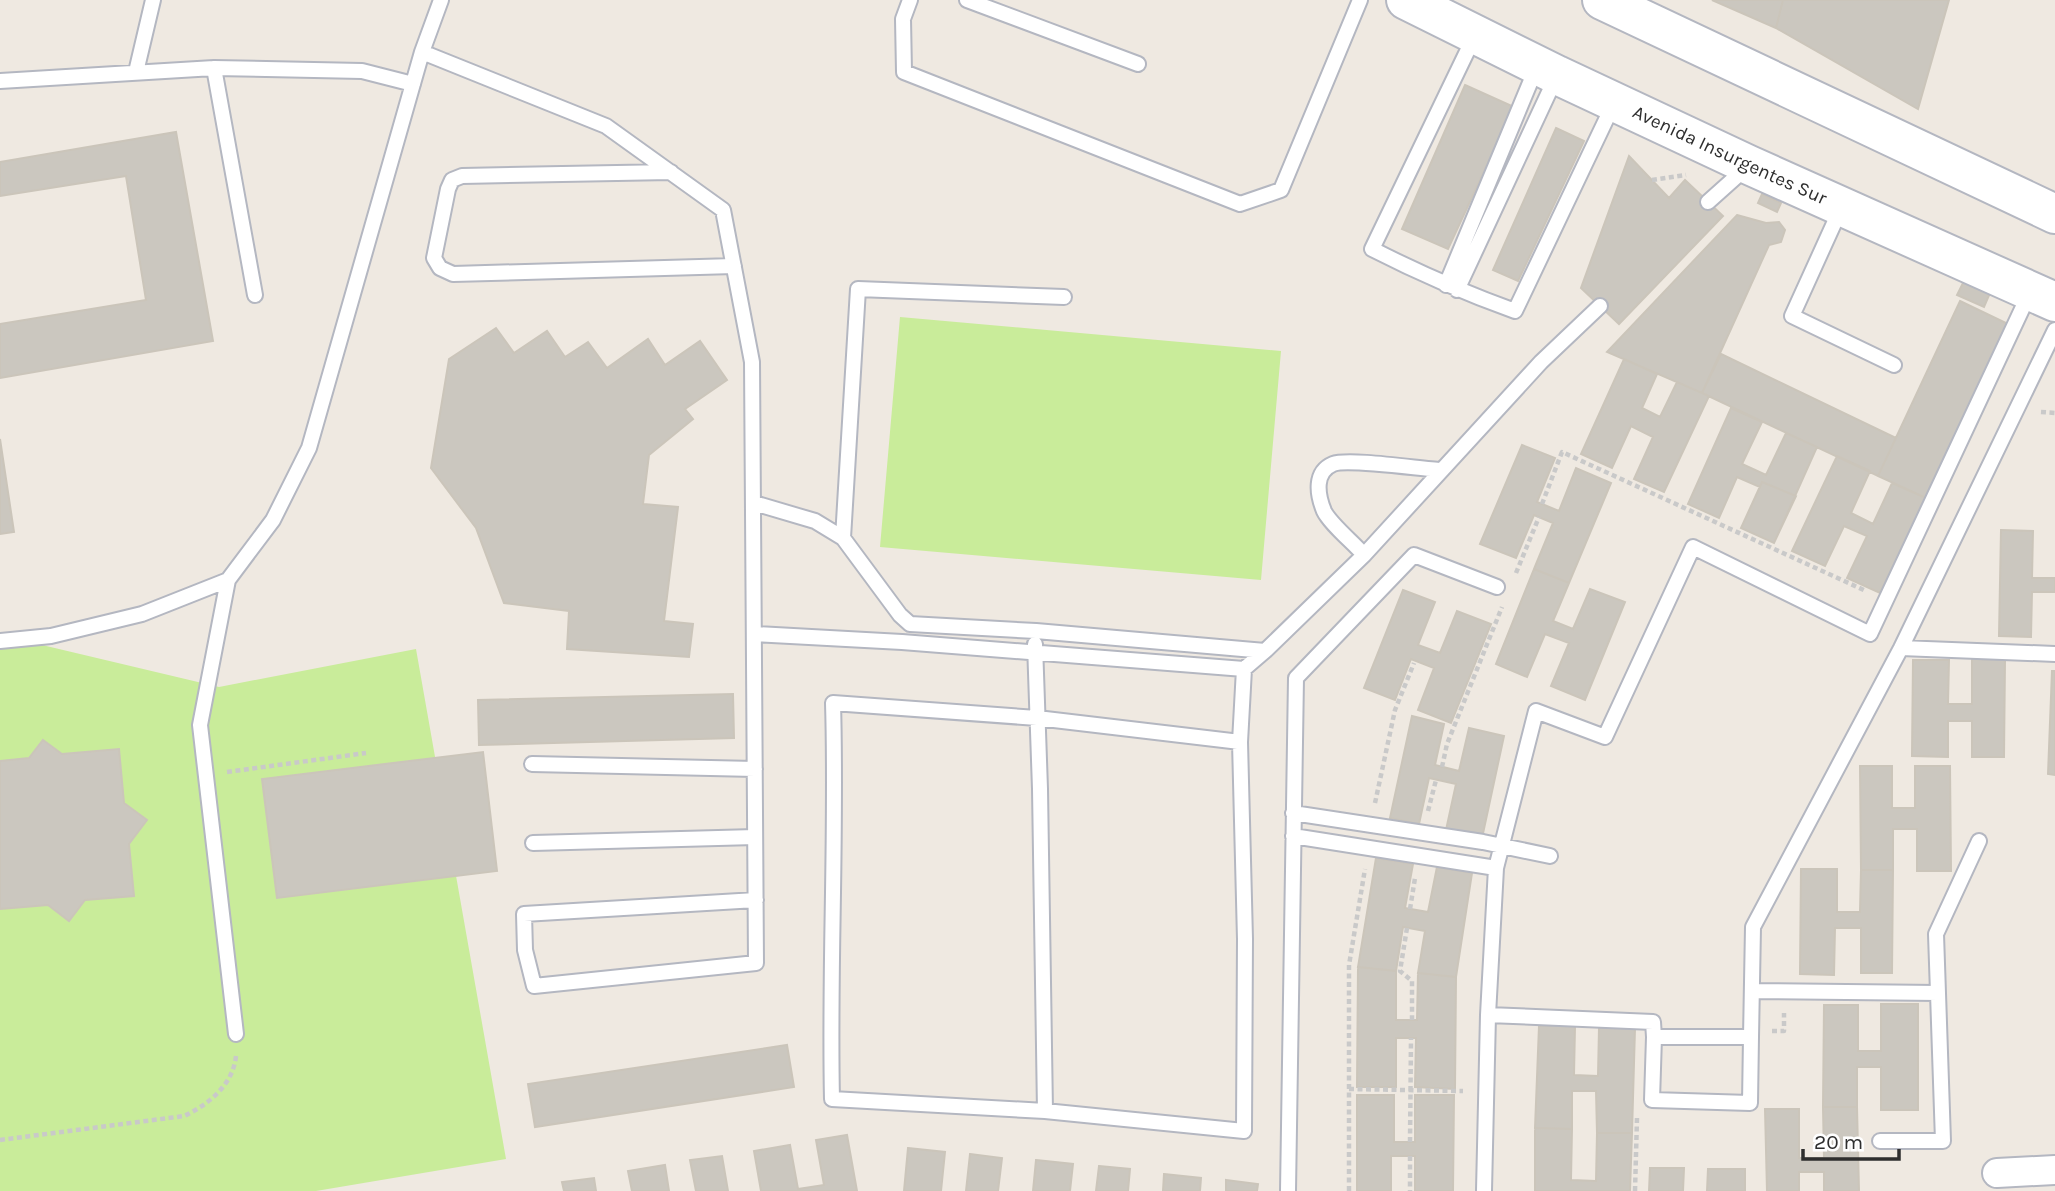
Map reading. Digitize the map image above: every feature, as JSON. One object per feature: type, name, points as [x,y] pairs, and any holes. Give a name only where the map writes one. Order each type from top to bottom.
[{"type":"main road","name":"Avenida Insurgentes Sur","points":[[1406,0],[1749,165],[2043,297]]},
{"type":"main road","points":[[1602,0],[2055,214]]},
{"type":"street","points":[[1997,1173],[2055,1170]]},
{"type":"lane","points":[[136,72],[153,0]]},
{"type":"lane","points":[[236,1034],[200,725],[228,580],[272,520],[309,448],[422,52],[441,0]]},
{"type":"lane","points":[[910,0],[903,19],[904,72],[1240,204],[1280,190],[1360,0]]},
{"type":"lane","points":[[967,0],[1138,64]]},
{"type":"lane","points":[[1475,34],[1372,249],[1451,288],[1515,312],[1614,102]]},
{"type":"lane","points":[[422,52],[606,126],[723,210],[752,362],[755,634],[755,836],[756,900],[756,963],[534,986],[525,950],[524,914],[756,900]]},
{"type":"lane","points":[[214,68],[255,295]]},
{"type":"lane","points":[[0,80],[214,68],[362,71],[413,84]]},
{"type":"lane","points":[[1451,288],[1547,70]]},
{"type":"lane","points":[[1451,288],[1547,70]]},
{"type":"lane","points":[[1708,202],[1749,165]]},
{"type":"lane","points":[[671,172],[462,176],[452,180],[448,189],[434,258],[440,268],[453,274],[734,266]]},
{"type":"lane","points":[[1842,207],[1793,316],[1894,365]]},
{"type":"lane","points":[[843,538],[858,289],[1064,297]]},
{"type":"lane","points":[[1484,1191],[1488,1015],[1496,868],[1536,711],[1605,737],[1693,547],[1870,634],[2043,297]]},
{"type":"lane","points":[[755,634],[911,643],[1244,669],[1364,555],[1541,362],[1600,306]]},
{"type":"lane","points":[[1488,1015],[1653,1022],[1652,1100],[1750,1103],[1753,927],[1900,648],[2055,330]]},
{"type":"lane","points":[[1364,555],[1324,512],[1318,483],[1322,472],[1335,463],[1350,462],[1441,470]]},
{"type":"lane","points":[[754,503],[814,521],[843,538],[900,615],[910,624],[913,636],[911,643]]},
{"type":"lane","points":[[1287,1191],[1296,678],[1414,555],[1497,587]]},
{"type":"lane","points":[[0,641],[51,636],[142,614],[228,580]]},
{"type":"lane","points":[[910,624],[1036,631],[1265,651]]},
{"type":"lane","points":[[1036,631],[1045,1111]]},
{"type":"lane","points":[[1900,648],[2055,654]]},
{"type":"lane","points":[[1240,741],[1037,718],[833,703],[835,772],[832,1099],[1045,1111],[1244,1131],[1245,939],[1240,741],[1244,669]]},
{"type":"lane","points":[[532,764],[755,769]]},
{"type":"lane","points":[[1293,813],[1550,856]]},
{"type":"lane","points":[[533,843],[755,836]]},
{"type":"lane","points":[[1293,836],[1496,868]]},
{"type":"lane","points":[[1880,1141],[1943,1141],[1936,934],[1979,841]]},
{"type":"lane","points":[[1752,991],[1938,993]]},
{"type":"lane","points":[[1654,1037],[1751,1037]]},
{"type":"path","points":[[1542,504],[1562,452],[1886,600]]},
{"type":"path","points":[[1513,580],[1539,517]]},
{"type":"path","points":[[1442,767],[1447,744],[1503,605]]},
{"type":"path","points":[[1375,804],[1395,710],[1414,663]]},
{"type":"path","points":[[206,775],[366,753]]},
{"type":"path","points":[[1408,928],[1400,971],[1412,981],[1412,1020]]},
{"type":"path","points":[[0,1140],[184,1116],[203,1107],[223,1087],[236,1061],[236,1034]]},
{"type":"path","points":[[1410,1142],[1411,1038]]},
{"type":"path","points":[[1349,1089],[1470,1091]]},
{"type":"path","points":[[1410,1156],[1410,1191]]},
{"type":"green space","points":[[900,317],[1281,351],[1261,580],[880,547]]},
{"type":"green space","points":[[0,635],[219,687],[416,649],[506,1159],[316,1191],[0,1191]]},
{"type":"building","points":[[1712,0],[1783,0],[1776,28]]},
{"type":"building","points":[[1783,0],[1949,0],[1918,109],[1776,28]]},
{"type":"building","points":[[1465,85],[1514,107],[1448,249],[1402,229]]},
{"type":"building","points":[[1556,128],[1584,141],[1518,281],[1493,270]]},
{"type":"building","points":[[176,132],[213,341],[0,378],[0,324],[146,300],[126,176],[0,196],[0,162]]},
{"type":"building","points":[[1629,156],[1669,198],[1685,180],[1723,216],[1619,324],[1581,288]]},
{"type":"building","points":[[1762,194],[1781,203],[1777,212],[1758,203]]},
{"type":"building","points":[[1737,215],[1766,223],[1779,222],[1785,230],[1781,242],[1769,245],[1702,393],[1607,352]]},
{"type":"building","points":[[1964,281],[1990,293],[1984,307],[1957,295]]},
{"type":"building","points":[[1960,301],[2008,324],[1926,498],[1878,476]]},
{"type":"building","points":[[496,328],[514,353],[547,331],[565,357],[588,342],[607,368],[648,339],[665,365],[700,341],[727,380],[685,409],[693,419],[649,455],[643,504],[678,507],[664,621],[693,624],[689,657],[567,649],[569,611],[504,603],[476,528],[431,468],[449,359]]},
{"type":"building","points":[[1721,354],[1896,438],[1878,476],[1702,393]]},
{"type":"building","points":[[1624,359],[1657,374],[1642,408],[1660,417],[1677,382],[1709,396],[1664,492],[1634,479],[1653,437],[1631,426],[1612,468],[1581,454]]},
{"type":"building","points":[[1731,408],[1762,422],[1742,464],[1766,475],[1786,433],[1817,447],[1774,543],[1741,528],[1760,487],[1737,477],[1719,518],[1688,504]]},
{"type":"building","points":[[0,439],[14,532],[0,534]]},
{"type":"building","points":[[1522,445],[1555,458],[1537,502],[1559,511],[1576,468],[1611,483],[1569,583],[1534,569],[1553,523],[1534,515],[1516,558],[1480,544]]},
{"type":"building","points":[[1837,456],[1870,471],[1851,513],[1873,524],[1892,483],[1926,498],[1880,593],[1847,578],[1867,536],[1844,526],[1825,566],[1792,551]]},
{"type":"building","points":[[1762,482],[1796,496],[1774,543],[1741,528]]},
{"type":"building","points":[[2001,530],[2033,531],[2032,578],[2055,578],[2055,592],[2032,592],[2031,637],[1999,636]]},
{"type":"building","points":[[1534,569],[1569,583],[1553,621],[1573,629],[1590,589],[1625,602],[1585,700],[1551,686],[1569,643],[1545,634],[1527,677],[1496,664]]},
{"type":"building","points":[[1403,590],[1435,602],[1418,645],[1440,653],[1457,611],[1491,624],[1451,723],[1418,710],[1434,668],[1411,659],[1395,700],[1364,688]]},
{"type":"building","points":[[1972,659],[2005,660],[2004,757],[1972,757],[1972,721],[1948,721],[1948,757],[1912,756],[1913,660],[1949,660],[1948,704],[1972,704]]},
{"type":"building","points":[[2052,671],[2055,671],[2055,775],[2048,774]]},
{"type":"building","points":[[733,694],[734,738],[479,745],[478,700]]},
{"type":"building","points":[[1412,716],[1444,724],[1435,765],[1459,771],[1469,728],[1504,736],[1482,838],[1446,830],[1456,784],[1429,778],[1419,824],[1390,818]]},
{"type":"building","points":[[43,740],[62,754],[119,749],[124,803],[147,820],[129,844],[134,896],[85,900],[69,921],[48,905],[0,909],[0,761],[29,758]]},
{"type":"building","points":[[483,752],[497,871],[277,898],[262,779]]},
{"type":"building","points":[[1860,766],[1892,766],[1892,808],[1915,808],[1915,766],[1950,766],[1951,871],[1917,871],[1917,829],[1893,829],[1893,870],[1861,870]]},
{"type":"building","points":[[1376,858],[1413,864],[1405,908],[1428,912],[1437,867],[1472,873],[1456,977],[1418,973],[1425,931],[1403,927],[1396,971],[1358,967]]},
{"type":"building","points":[[1801,869],[1837,869],[1837,912],[1860,912],[1861,870],[1893,870],[1892,973],[1861,973],[1861,928],[1835,928],[1834,975],[1800,974]]},
{"type":"building","points":[[1358,967],[1396,971],[1396,1020],[1417,1020],[1418,973],[1456,977],[1455,1089],[1415,1087],[1416,1038],[1396,1038],[1396,1087],[1357,1087]]},
{"type":"building","points":[[1881,1004],[1918,1004],[1918,1110],[1881,1110],[1881,1067],[1857,1067],[1857,1107],[1823,1107],[1824,1005],[1858,1005],[1858,1051],[1881,1051]]},
{"type":"building","points":[[1539,1026],[1575,1026],[1574,1075],[1598,1076],[1599,1028],[1635,1028],[1632,1133],[1597,1133],[1596,1091],[1572,1091],[1572,1129],[1535,1128]]},
{"type":"building","points":[[787,1045],[794,1087],[535,1127],[528,1084]]},
{"type":"building","points":[[1357,1095],[1394,1095],[1394,1142],[1415,1142],[1415,1095],[1454,1095],[1453,1191],[1415,1191],[1415,1156],[1391,1156],[1391,1191],[1357,1191]]},
{"type":"building","points":[[1823,1107],[1857,1107],[1859,1191],[1824,1191],[1824,1172],[1799,1172],[1799,1191],[1767,1191],[1765,1109],[1799,1109],[1799,1158],[1824,1158]]},
{"type":"building","points":[[1535,1128],[1572,1129],[1571,1180],[1596,1181],[1597,1133],[1632,1133],[1630,1191],[1535,1191]]},
{"type":"building","points":[[847,1135],[857,1191],[761,1191],[754,1151],[790,1145],[798,1189],[824,1185],[816,1140]]},
{"type":"building","points":[[908,1148],[945,1152],[941,1191],[904,1191]]},
{"type":"building","points":[[970,1154],[1002,1158],[998,1191],[966,1191]]},
{"type":"building","points":[[722,1156],[728,1191],[696,1191],[690,1160]]},
{"type":"building","points":[[1036,1160],[1073,1164],[1070,1191],[1033,1191]]},
{"type":"building","points":[[665,1165],[669,1191],[632,1191],[628,1171]]},
{"type":"building","points":[[1099,1166],[1130,1169],[1128,1191],[1096,1191]]},
{"type":"building","points":[[1650,1168],[1684,1168],[1683,1191],[1649,1191]]},
{"type":"building","points":[[1708,1169],[1745,1169],[1745,1191],[1707,1191]]},
{"type":"building","points":[[1164,1174],[1201,1178],[1200,1191],[1163,1191]]},
{"type":"building","points":[[594,1178],[596,1191],[564,1191],[562,1182]]},
{"type":"building","points":[[1226,1180],[1258,1184],[1257,1191],[1226,1191]]}]
